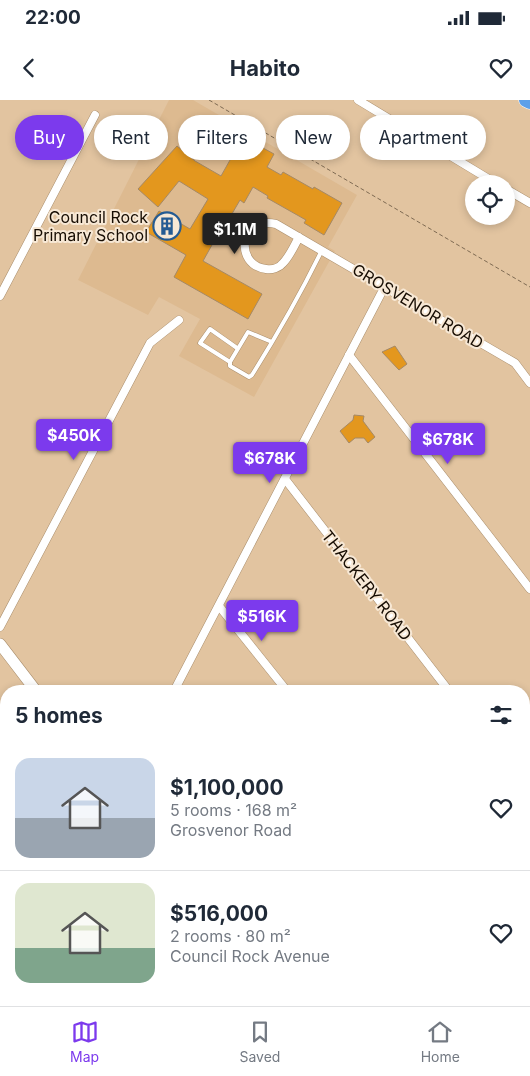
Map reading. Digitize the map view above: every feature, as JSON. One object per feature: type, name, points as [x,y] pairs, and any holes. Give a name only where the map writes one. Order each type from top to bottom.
[{"type":"highway","points":[[526,100],[530,102]]},
{"type":"main road","points":[[0,644],[31,685]]},
{"type":"street","points":[[358,100],[482,175]]},
{"type":"street","points":[[0,296],[94,117]]},
{"type":"street","points":[[515,195],[530,204]]},
{"type":"street","name":"GROSVENOR ROAD","points":[[299,237],[282,265],[271,270],[258,268],[250,261],[245,249],[245,238],[251,228],[259,223],[276,224],[299,237],[322,250],[385,286],[515,363],[530,383]]},
{"type":"street","points":[[177,685],[385,286]]},
{"type":"street","points":[[0,627],[150,343],[179,320]]},
{"type":"street","points":[[348,355],[530,589]]},
{"type":"street","points":[[515,363],[530,372]]},
{"type":"street","name":"THACKERY ROAD","points":[[285,479],[444,685]]},
{"type":"street","points":[[219,606],[282,685]]},
{"type":"lane","points":[[237,348],[210,329],[200,343],[230,362],[230,366],[249,377],[252,375],[322,250]]},
{"type":"lane","points":[[230,362],[248,332],[272,342]]},
{"type":"path","points":[[209,100],[530,287]]},
{"type":"shaded area","points":[[169,100],[193,100],[219,115],[178,115],[178,160],[266,160],[266,142],[276,148],[276,160],[297,160],[357,195],[328,247],[335,251],[254,397],[179,356],[200,319],[159,297],[148,315],[78,280],[139,160],[168,160],[168,115],[161,115]]},
{"type":"building","name":"Council Rock Primary School","points":[[177,146],[178,160],[194,160],[221,176],[230,160],[266,160],[266,150],[274,154],[267,167],[281,175],[283,172],[342,203],[324,235],[304,223],[306,220],[267,198],[268,196],[253,187],[244,203],[240,200],[229,219],[227,218],[203,261],[262,294],[248,319],[174,277],[186,255],[146,232],[159,211],[190,229],[208,199],[179,181],[158,207],[138,189],[164,160],[168,160],[168,156]]},
{"type":"building","points":[[395,346],[407,364],[399,370],[382,352]]},
{"type":"building","points":[[354,415],[364,416],[363,421],[375,437],[368,443],[364,438],[355,438],[349,443],[340,431],[353,420]]},
{"type":"place","name":"Council Rock Primary School","points":[[167,226]]}]
